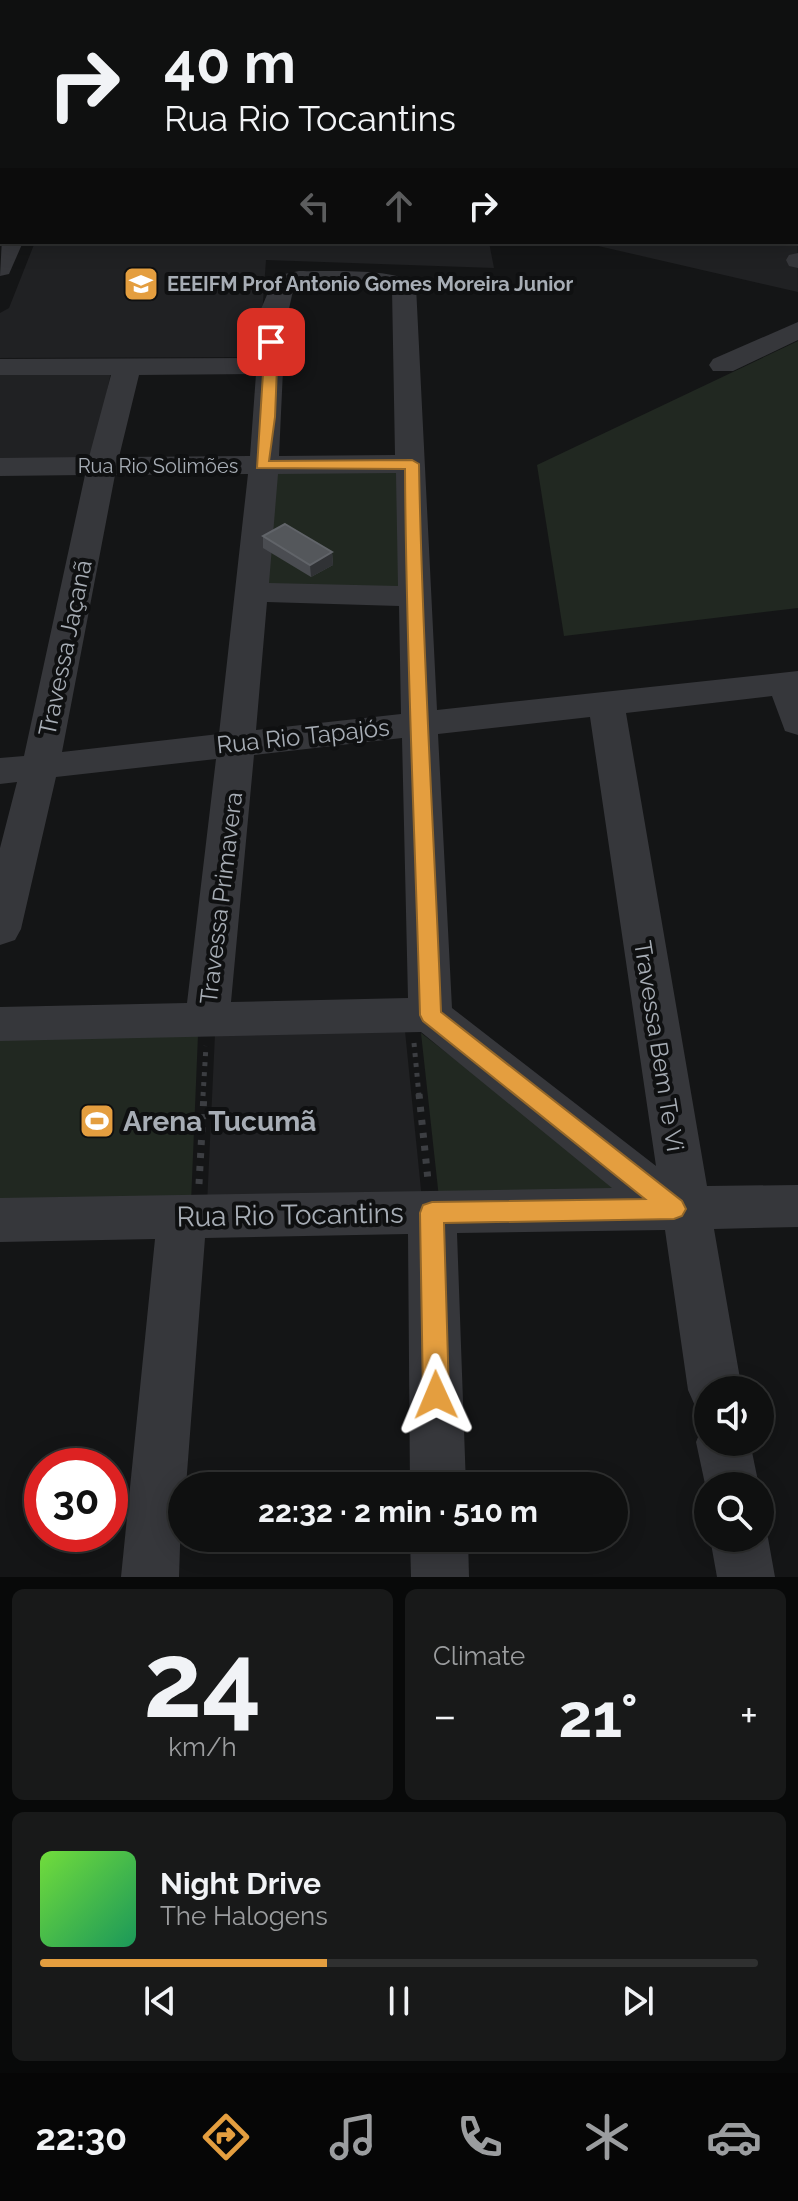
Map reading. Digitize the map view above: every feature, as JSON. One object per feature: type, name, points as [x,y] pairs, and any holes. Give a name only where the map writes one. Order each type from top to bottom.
[{"type":"street","points":[[0,269],[10,244]]},
{"type":"street","name":"Travessa Primavera","points":[[207,1020],[238,743],[278,290],[289,279],[375,280],[397,282],[404,286],[412,464]]},
{"type":"street","points":[[723,365],[798,330]]},
{"type":"street","points":[[0,367],[270,366]]},
{"type":"street","name":"Travessa Jaçanã","points":[[0,929],[70,635],[102,466],[127,367]]},
{"type":"street","points":[[412,464],[414,596],[421,722],[420,1016]]},
{"type":"street","name":"Rua Rio Solimões","points":[[0,467],[412,464]]},
{"type":"street","points":[[252,592],[414,596]]},
{"type":"street","points":[[792,682],[798,723]]},
{"type":"street","name":"Rua Rio Tapajós","points":[[0,771],[792,682]]},
{"type":"street","name":"Travessa Bem Te Vi","points":[[606,702],[679,1209],[712,1376]]},
{"type":"street","points":[[0,1024],[420,1016],[679,1209]]},
{"type":"street","name":"Rua Rio Tocantins","points":[[0,1220],[798,1206]]},
{"type":"street","points":[[432,1213],[438,1472]]},
{"type":"street","points":[[150,1577],[190,1217]]},
{"type":"street","points":[[439,1552],[440,1577]]},
{"type":"street","points":[[742,1552],[746,1577]]},
{"type":"path","points":[[420,1016],[432,1213]]},
{"type":"path","points":[[190,1217],[207,1020]]},
{"type":"shaded area","name":"EEEIFM Prof Antonio Gomes Moreira Junior","points":[[34,244],[489,244],[494,268],[266,260],[259,357],[0,358],[0,313],[9,308]]},
{"type":"shaded area","points":[[590,244],[798,244],[798,292]]},
{"type":"shaded area","points":[[798,341],[798,608],[564,636],[537,465]]},
{"type":"shaded area","points":[[111,372],[93,459],[0,460],[0,373]]},
{"type":"shaded area","points":[[411,463],[411,591],[245,584],[258,465]]},
{"type":"shaded area","points":[[405,1031],[422,1200],[207,1205],[215,1034]]},
{"type":"shaded area","points":[[421,1033],[625,1190],[439,1198]]},
{"type":"shaded area","name":"Arena Tucumã","points":[[198,1035],[191,1203],[0,1205],[0,1039]]},
{"type":"building","points":[[285,524],[332,552],[310,565],[263,536]]},
{"type":"place","name":"EEEIFM Prof Antonio Gomes Moreira Junior","points":[[141,284]]},
{"type":"place","name":"Arena Tucumã","points":[[97,1121]]},
{"type":"route","points":[[271,342],[269,417],[262,465],[412,464],[430,1015],[674,1209],[432,1213],[436,1395]]}]
